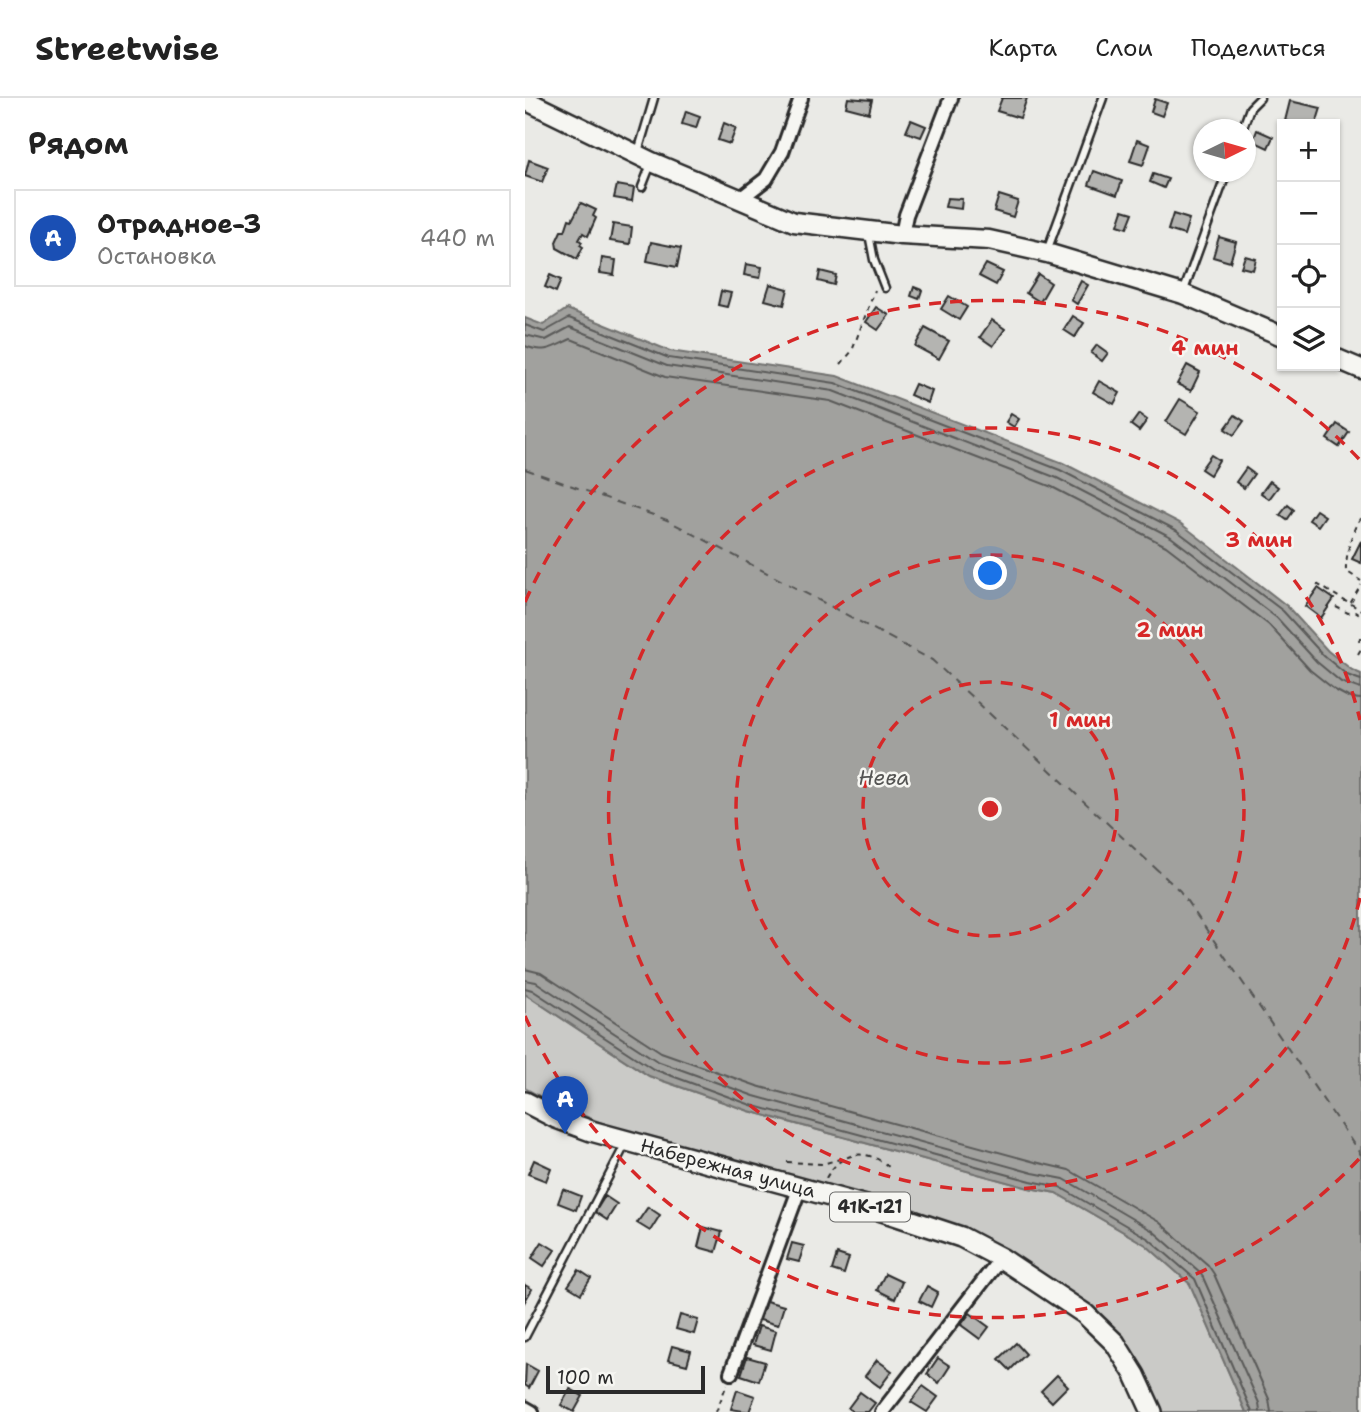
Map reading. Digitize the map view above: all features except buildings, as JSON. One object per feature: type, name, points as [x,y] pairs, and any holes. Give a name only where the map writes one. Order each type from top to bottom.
[{"type":"main road","name":"Набережная улица","points":[[525,1102],[556,1118],[591,1131],[800,1187],[927,1224],[961,1237],[1001,1258],[1085,1314],[1115,1343],[1152,1411]]},
{"type":"street","points":[[740,199],[766,179],[777,161],[801,98]]},
{"type":"street","points":[[902,235],[906,215],[951,98]]},
{"type":"street","points":[[525,100],[645,158],[794,222],[902,235],[989,240],[1047,253],[1182,294],[1277,334]]},
{"type":"street","points":[[1340,360],[1361,369]]},
{"type":"street","points":[[731,1373],[800,1187]]},
{"type":"street","points":[[883,1412],[1001,1258]]},
{"type":"street","points":[[525,1408],[533,1412]]},
{"type":"lane","points":[[642,187],[653,98]]},
{"type":"lane","points":[[1047,253],[1103,98]]},
{"type":"lane","points":[[1246,119],[1250,108],[1260,98]]},
{"type":"lane","points":[[1182,294],[1223,182]]},
{"type":"lane","points":[[868,229],[874,260],[885,288]]},
{"type":"lane","points":[[525,1337],[628,1141]]},
{"type":"path","points":[[841,364],[852,351],[880,275]]},
{"type":"path","points":[[1350,604],[1361,583],[1346,571],[1345,562],[1355,525],[1361,518]]},
{"type":"path","points":[[1317,584],[1361,610]]},
{"type":"path","points":[[1336,607],[1361,616]]},
{"type":"path","points":[[1358,654],[1361,649]]},
{"type":"path","points":[[787,1162],[822,1164],[866,1155],[880,1159],[890,1168]]},
{"type":"path","points":[[826,1178],[841,1159]]},
{"type":"path","points":[[716,1412],[731,1373]]},
{"type":"shaded area","points":[[525,994],[649,1076],[749,1111],[1029,1188],[1056,1193],[1146,1245],[1190,1284],[1246,1412],[1163,1412],[1145,1375],[1078,1298],[1028,1264],[976,1235],[908,1207],[612,1127],[552,1103],[525,1088]]},
{"type":"water","name":"Нева","points":[[567,309],[670,351],[837,376],[1063,463],[1180,523],[1287,606],[1328,651],[1361,674],[1361,1412],[1246,1412],[1190,1284],[1146,1245],[1056,1193],[1029,1188],[749,1111],[649,1076],[525,994],[525,318],[543,325]]},
{"type":"ferry route","points":[[525,469],[667,520],[932,660],[1180,891],[1361,1155]]},
{"type":"place","name":"Отрадное-3","points":[[565,1134]]}]
